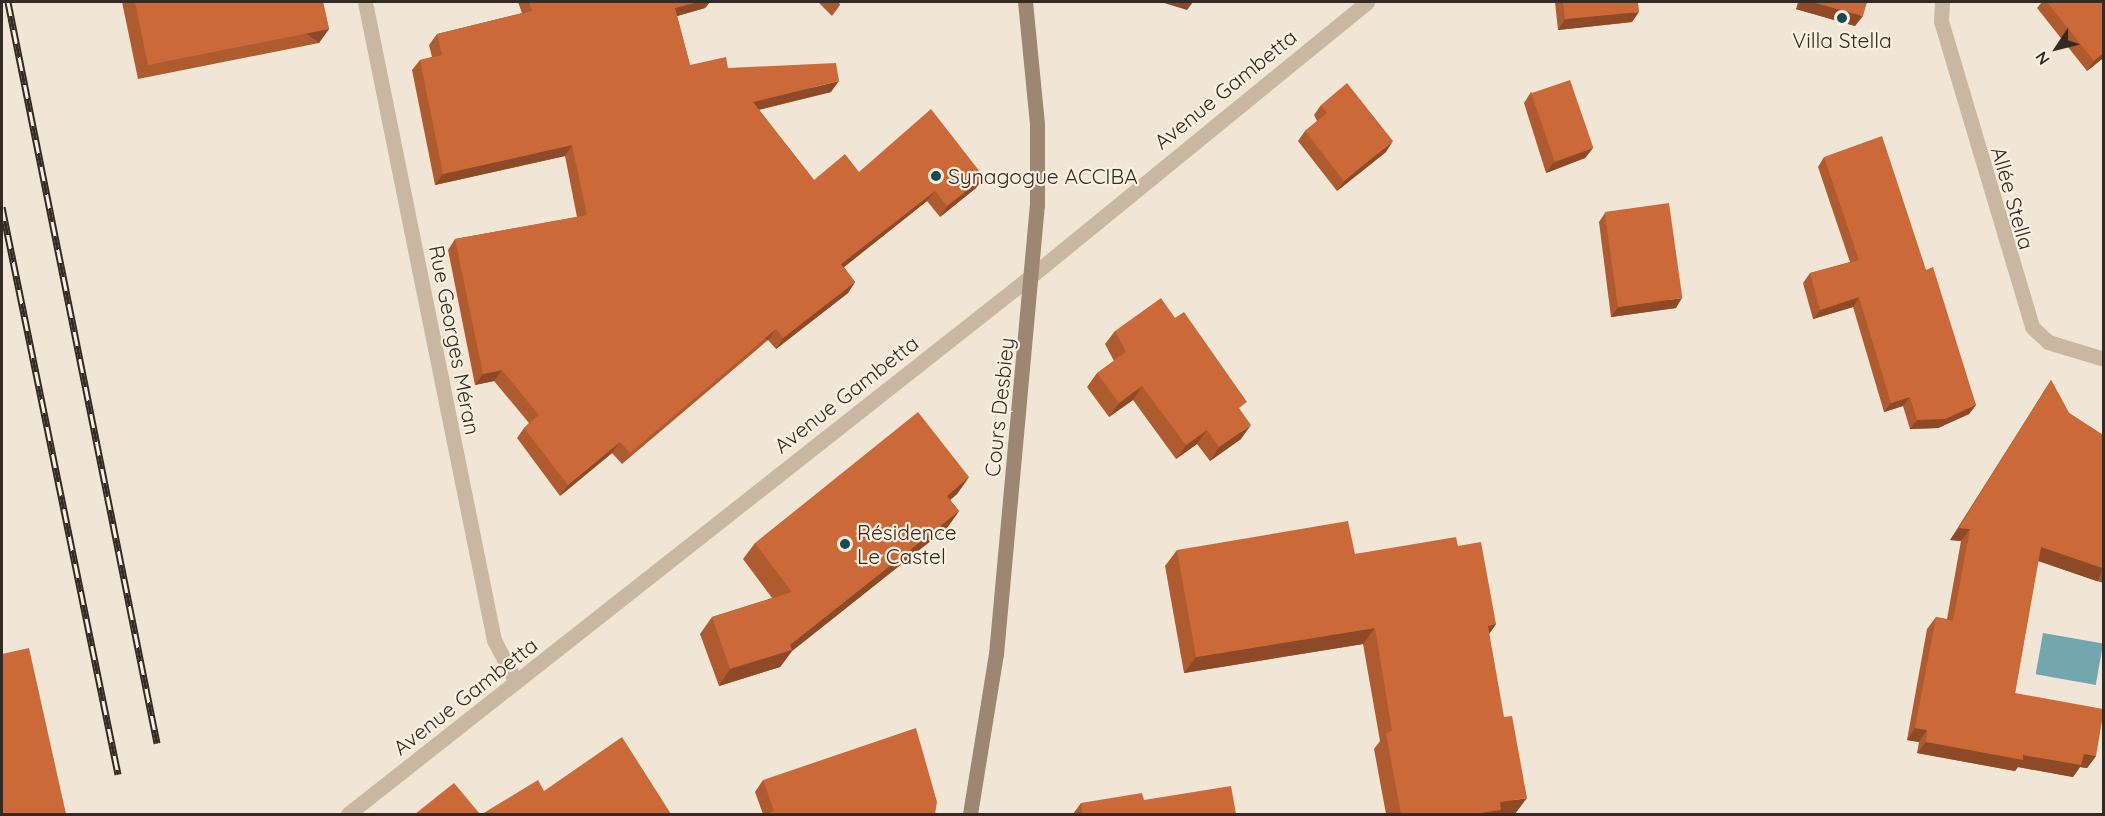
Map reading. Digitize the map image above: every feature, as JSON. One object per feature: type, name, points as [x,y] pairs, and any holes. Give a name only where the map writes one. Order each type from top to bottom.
[{"type":"street","name":"Rue Georges Méran","points":[[365,2],[494,640],[516,682]]},
{"type":"street","name":"Cours Desbiey","points":[[970,814],[996,654],[1037,206],[1037,124],[1025,2]]},
{"type":"street","name":"Avenue Gambetta","points":[[348,814],[1030,277],[1367,2]]},
{"type":"street","name":"Allée Stella","points":[[1942,2],[1941,21],[2032,327],[2048,342],[2103,359]]},
{"type":"water","points":[[2043,633],[2103,644],[2096,685],[2036,674]]},
{"type":"building","points":[[135,2],[323,2],[329,29],[148,65]]},
{"type":"building","points":[[529,2],[698,2],[675,8],[690,65],[726,57],[728,68],[836,63],[839,81],[753,102],[814,180],[845,154],[859,172],[931,109],[984,177],[947,206],[935,191],[841,264],[855,282],[783,338],[776,329],[630,453],[620,442],[568,485],[524,428],[539,415],[502,370],[483,374],[455,239],[587,215],[572,145],[443,174],[420,60],[442,55],[437,34],[532,11]]},
{"type":"building","points":[[1563,2],[1638,2],[1639,12],[1565,19]]},
{"type":"building","points":[[1812,2],[1867,2],[1863,16]]},
{"type":"building","points":[[2047,2],[2103,2],[2103,53],[2094,61]]},
{"type":"building","points":[[1570,80],[1593,148],[1555,161],[1531,93]]},
{"type":"building","points":[[1347,83],[1393,141],[1344,181],[1305,131],[1327,113],[1321,105]]},
{"type":"building","points":[[1882,136],[1926,270],[1933,267],[1976,405],[1945,419],[1917,420],[1910,397],[1891,403],[1859,297],[1820,310],[1810,273],[1859,260],[1824,157]]},
{"type":"building","points":[[1669,203],[1682,298],[1618,307],[1605,212]]},
{"type":"building","points":[[1161,298],[1175,318],[1184,312],[1247,402],[1239,408],[1251,425],[1219,447],[1207,430],[1186,445],[1142,386],[1119,403],[1097,373],[1126,352],[1115,331]]},
{"type":"building","points":[[2051,380],[2069,413],[2103,435],[2103,568],[2041,547],[2015,693],[2103,709],[2096,756],[2084,754],[2081,765],[2023,755],[2023,760],[1926,742],[1927,730],[1915,728],[1936,617],[1953,621],[1970,529],[1959,528]]},
{"type":"building","name":"Résidence Le Castel","points":[[918,412],[969,477],[947,496],[959,511],[790,645],[792,650],[730,669],[712,617],[792,592],[755,543]]},
{"type":"building","points":[[1348,521],[1355,554],[1456,537],[1458,546],[1481,542],[1496,624],[1488,626],[1504,717],[1512,716],[1527,798],[1500,802],[1501,810],[1473,814],[1401,814],[1386,733],[1392,731],[1375,628],[1196,657],[1177,550]]},
{"type":"building","points":[[29,648],[66,814],[2,814],[2,654]]},
{"type":"building","points":[[916,728],[937,802],[935,814],[768,814],[774,811],[763,780]]},
{"type":"building","points":[[622,737],[671,814],[482,814],[538,780],[544,791]]},
{"type":"building","points":[[454,783],[480,814],[415,814]]},
{"type":"building","points":[[1231,786],[1236,814],[1083,814],[1081,803],[1142,793],[1144,800]]},
{"type":"railway","points":[[8,2],[157,743]]},
{"type":"railway","points":[[2,207],[118,774]]},
{"type":"place","name":"Villa Stella","points":[[1842,18]]},
{"type":"place","name":"Synagogue ACCIBA","points":[[936,176]]},
{"type":"place","name":"Résidence Le Castel","points":[[845,544]]}]
